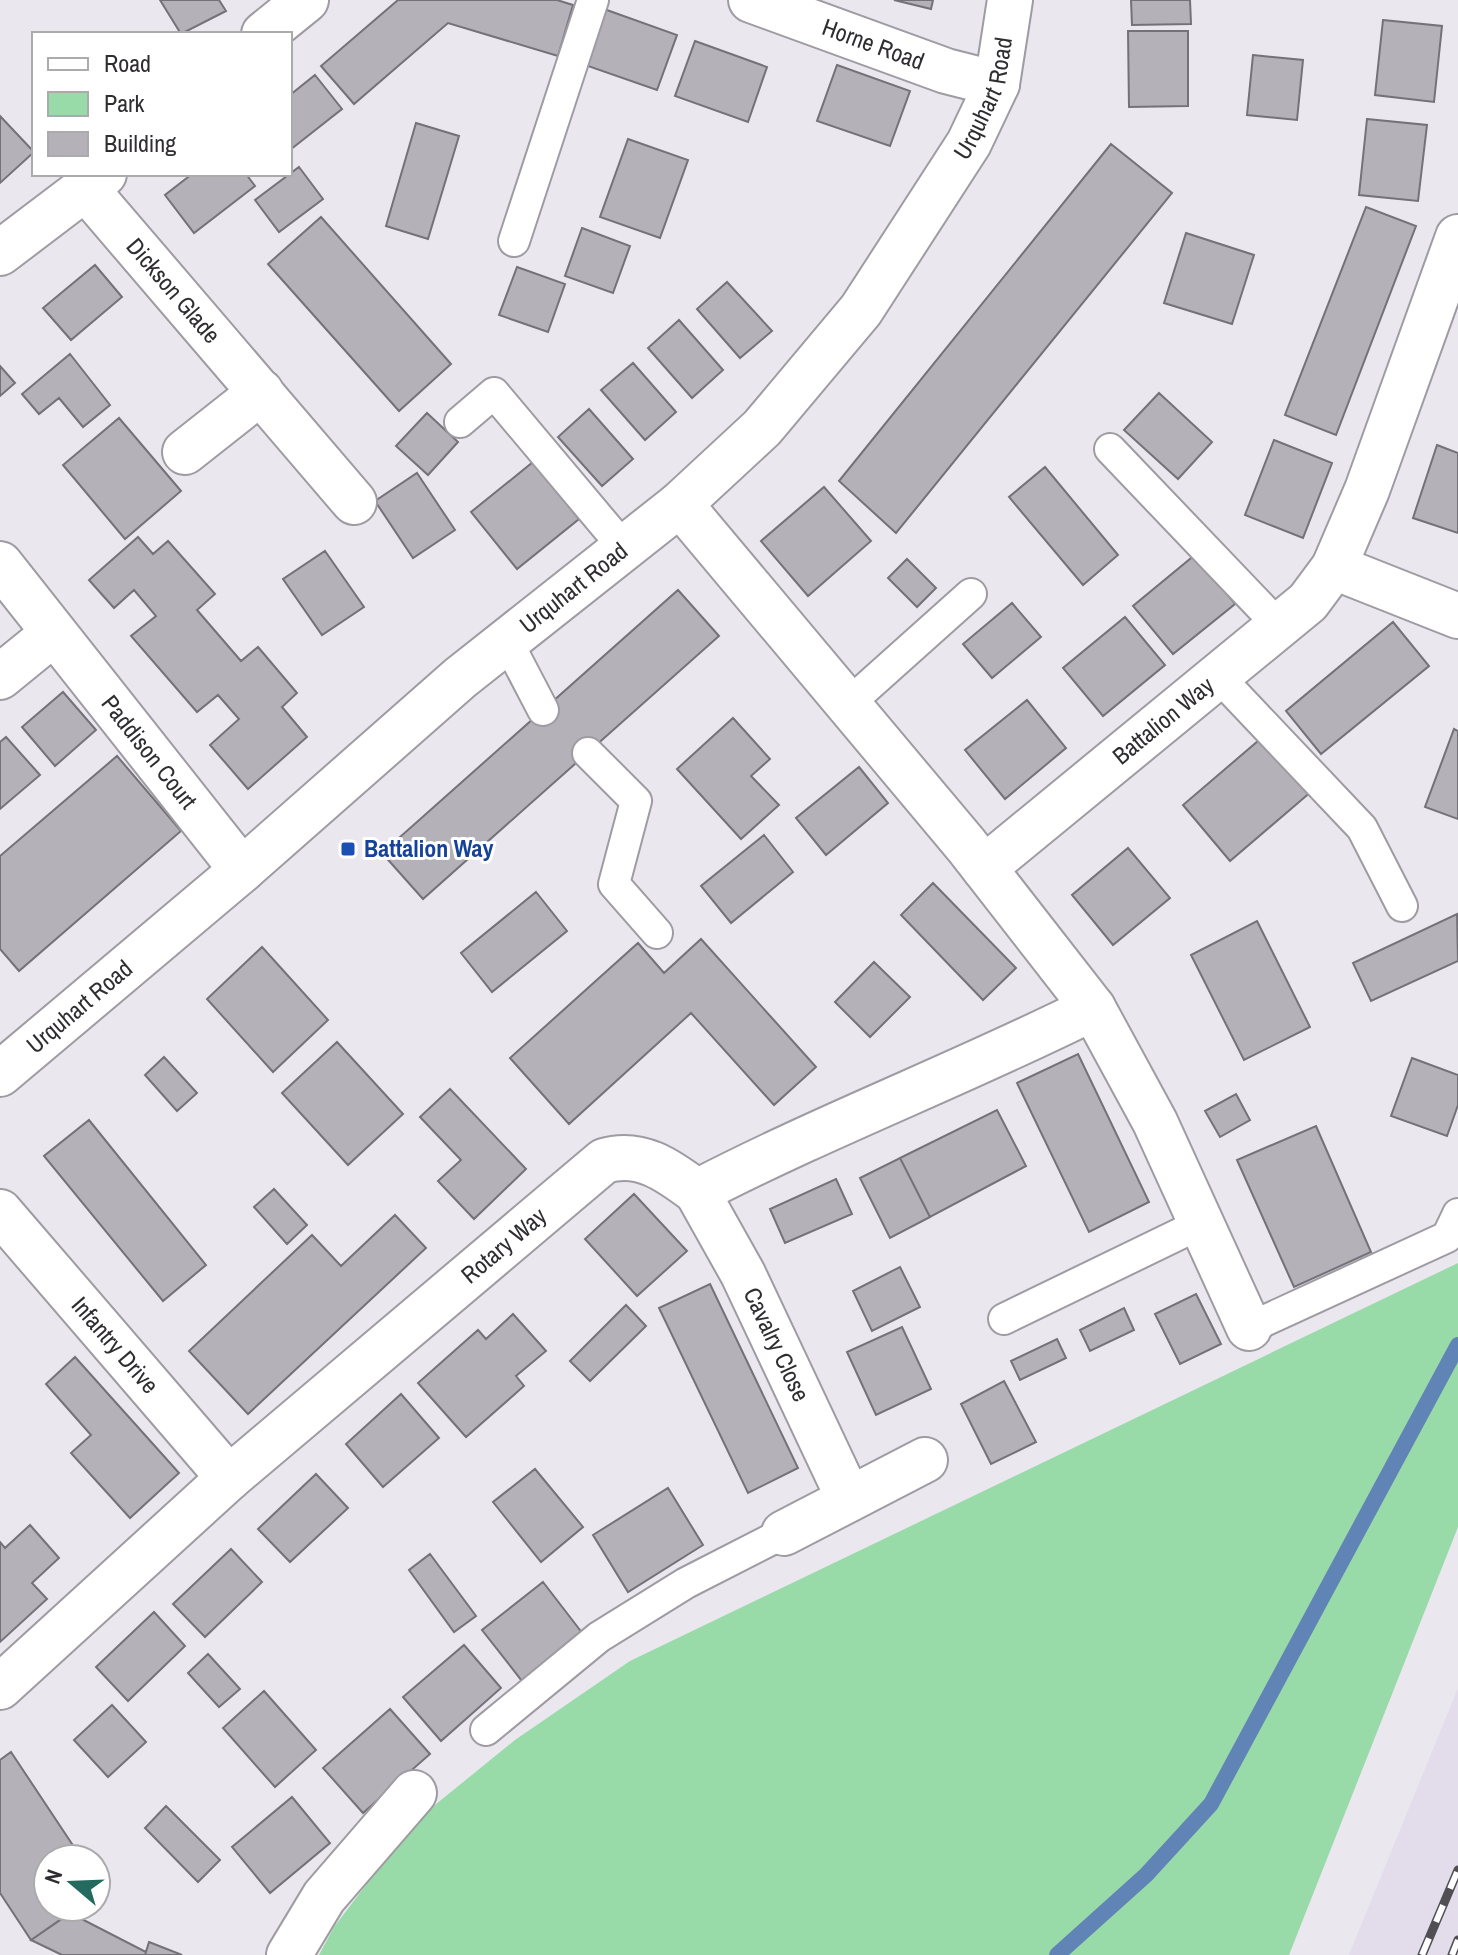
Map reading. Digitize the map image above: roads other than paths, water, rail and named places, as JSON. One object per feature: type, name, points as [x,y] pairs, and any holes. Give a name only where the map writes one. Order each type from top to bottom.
[{"type":"street","name":"Urquhart Road","points":[[0,1074],[507,641],[680,504],[762,428],[861,310],[969,143],[997,84],[1010,0]]},
{"type":"street","name":"Horne Road","points":[[767,3],[946,71],[997,84]]},
{"type":"street","points":[[0,253],[95,182]]},
{"type":"street","name":"Dickson Glade","points":[[95,182],[261,392],[354,502]]},
{"type":"street","name":"Battalion Way","points":[[984,868],[1281,628],[1308,602],[1334,567],[1367,490],[1458,237]]},
{"type":"street","points":[[185,452],[261,392]]},
{"type":"street","points":[[680,504],[984,868],[1093,1008],[1155,1122],[1249,1328]]},
{"type":"street","name":"Paddison Court","points":[[0,564],[242,870]]},
{"type":"street","points":[[1334,567],[1458,616]]},
{"type":"street","points":[[0,677],[54,633]]},
{"type":"street","points":[[697,1192],[767,1155],[941,1081],[1093,1008]]},
{"type":"street","name":"Rotary Way","points":[[0,1687],[229,1478],[604,1161],[624,1155],[641,1159],[697,1192]]},
{"type":"street","name":"Cavalry Close","points":[[697,1192],[743,1274],[849,1499]]},
{"type":"street","name":"Infantry Drive","points":[[0,1212],[229,1478]]},
{"type":"street","points":[[784,1533],[925,1460]]},
{"type":"street","points":[[289,1955],[324,1897],[414,1793]]},
{"type":"lane","points":[[514,241],[593,0]]},
{"type":"lane","points":[[460,422],[494,393],[625,549]]},
{"type":"lane","points":[[1110,449],[1281,628]]},
{"type":"lane","points":[[847,705],[971,594]]},
{"type":"lane","points":[[507,641],[543,710]]},
{"type":"lane","points":[[1218,676],[1362,828],[1402,906]]},
{"type":"lane","points":[[588,753],[636,801],[614,884],[657,933]]},
{"type":"lane","points":[[1249,1328],[1447,1237],[1458,1214]]},
{"type":"lane","points":[[1004,1319],[1202,1223]]},
{"type":"lane","points":[[486,1730],[599,1637],[686,1583],[784,1533]]},
{"type":"waterway","points":[[1057,1955],[1146,1875],[1211,1804],[1458,1345]]},
{"type":"railway","points":[[1422,1955],[1458,1870]]},
{"type":"railway","points":[[1452,1955],[1458,1940]]},
{"type":"place","name":"Battalion Way","points":[[348,849]]}]
